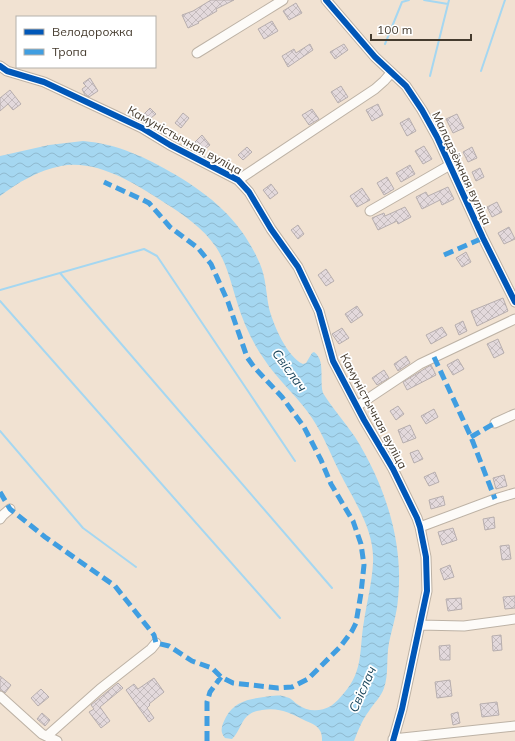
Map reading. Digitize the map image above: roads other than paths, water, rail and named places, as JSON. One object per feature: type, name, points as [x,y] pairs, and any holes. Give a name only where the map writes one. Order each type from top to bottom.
[{"type":"street","points":[[197,53],[283,0]]},
{"type":"street","name":"Маладзёжная вуліца","points":[[326,0],[375,58],[406,86],[422,110],[438,137],[483,238],[515,302]]},
{"type":"street","name":"Камуністычная вуліца","points":[[0,66],[7,71],[44,82],[112,113],[142,128],[186,154],[215,167],[238,180],[253,198],[274,234],[298,267],[319,311],[333,361],[393,469],[420,526],[426,557],[427,590],[402,709],[393,740]]},
{"type":"street","points":[[238,180],[375,89],[391,73]]},
{"type":"street","points":[[370,211],[450,165]]},
{"type":"street","points":[[357,406],[420,364],[515,318]]},
{"type":"street","points":[[495,423],[515,414]]},
{"type":"street","points":[[420,526],[495,499],[515,494]]},
{"type":"street","points":[[0,519],[3,514],[10,510]]},
{"type":"street","points":[[420,625],[464,626],[515,619]]},
{"type":"street","points":[[42,737],[156,643]]},
{"type":"street","points":[[0,696],[42,737],[57,741]]},
{"type":"street","points":[[393,740],[515,726]]},
{"type":"water","name":"Свіслач","points":[[83,141],[120,148],[165,168],[215,202],[236,223],[253,249],[260,264],[265,280],[269,308],[274,323],[286,347],[297,360],[303,364],[306,363],[312,353],[314,352],[318,356],[321,365],[323,393],[355,437],[366,455],[383,494],[390,515],[398,556],[399,578],[396,616],[389,643],[386,683],[383,691],[364,718],[354,741],[322,741],[321,732],[315,725],[290,713],[274,709],[254,712],[247,716],[232,739],[225,738],[222,733],[223,723],[229,712],[237,705],[247,700],[281,696],[289,698],[305,709],[318,710],[331,706],[341,697],[355,676],[360,659],[364,621],[372,577],[373,550],[362,515],[316,425],[302,404],[269,366],[256,346],[242,317],[223,260],[211,240],[199,228],[186,217],[142,188],[116,175],[88,166],[75,165],[53,168],[21,182],[0,196],[0,156],[49,145]]},
{"type":"waterway","points":[[385,44],[402,2],[409,0]]},
{"type":"waterway","points":[[424,0],[448,4]]},
{"type":"waterway","points":[[430,76],[449,0]]},
{"type":"waterway","points":[[481,71],[505,0]]},
{"type":"waterway","points":[[0,290],[144,249],[157,256],[295,461]]},
{"type":"waterway","points":[[60,273],[332,588]]},
{"type":"waterway","points":[[0,301],[280,618]]},
{"type":"waterway","points":[[0,431],[83,528],[136,567]]}]
